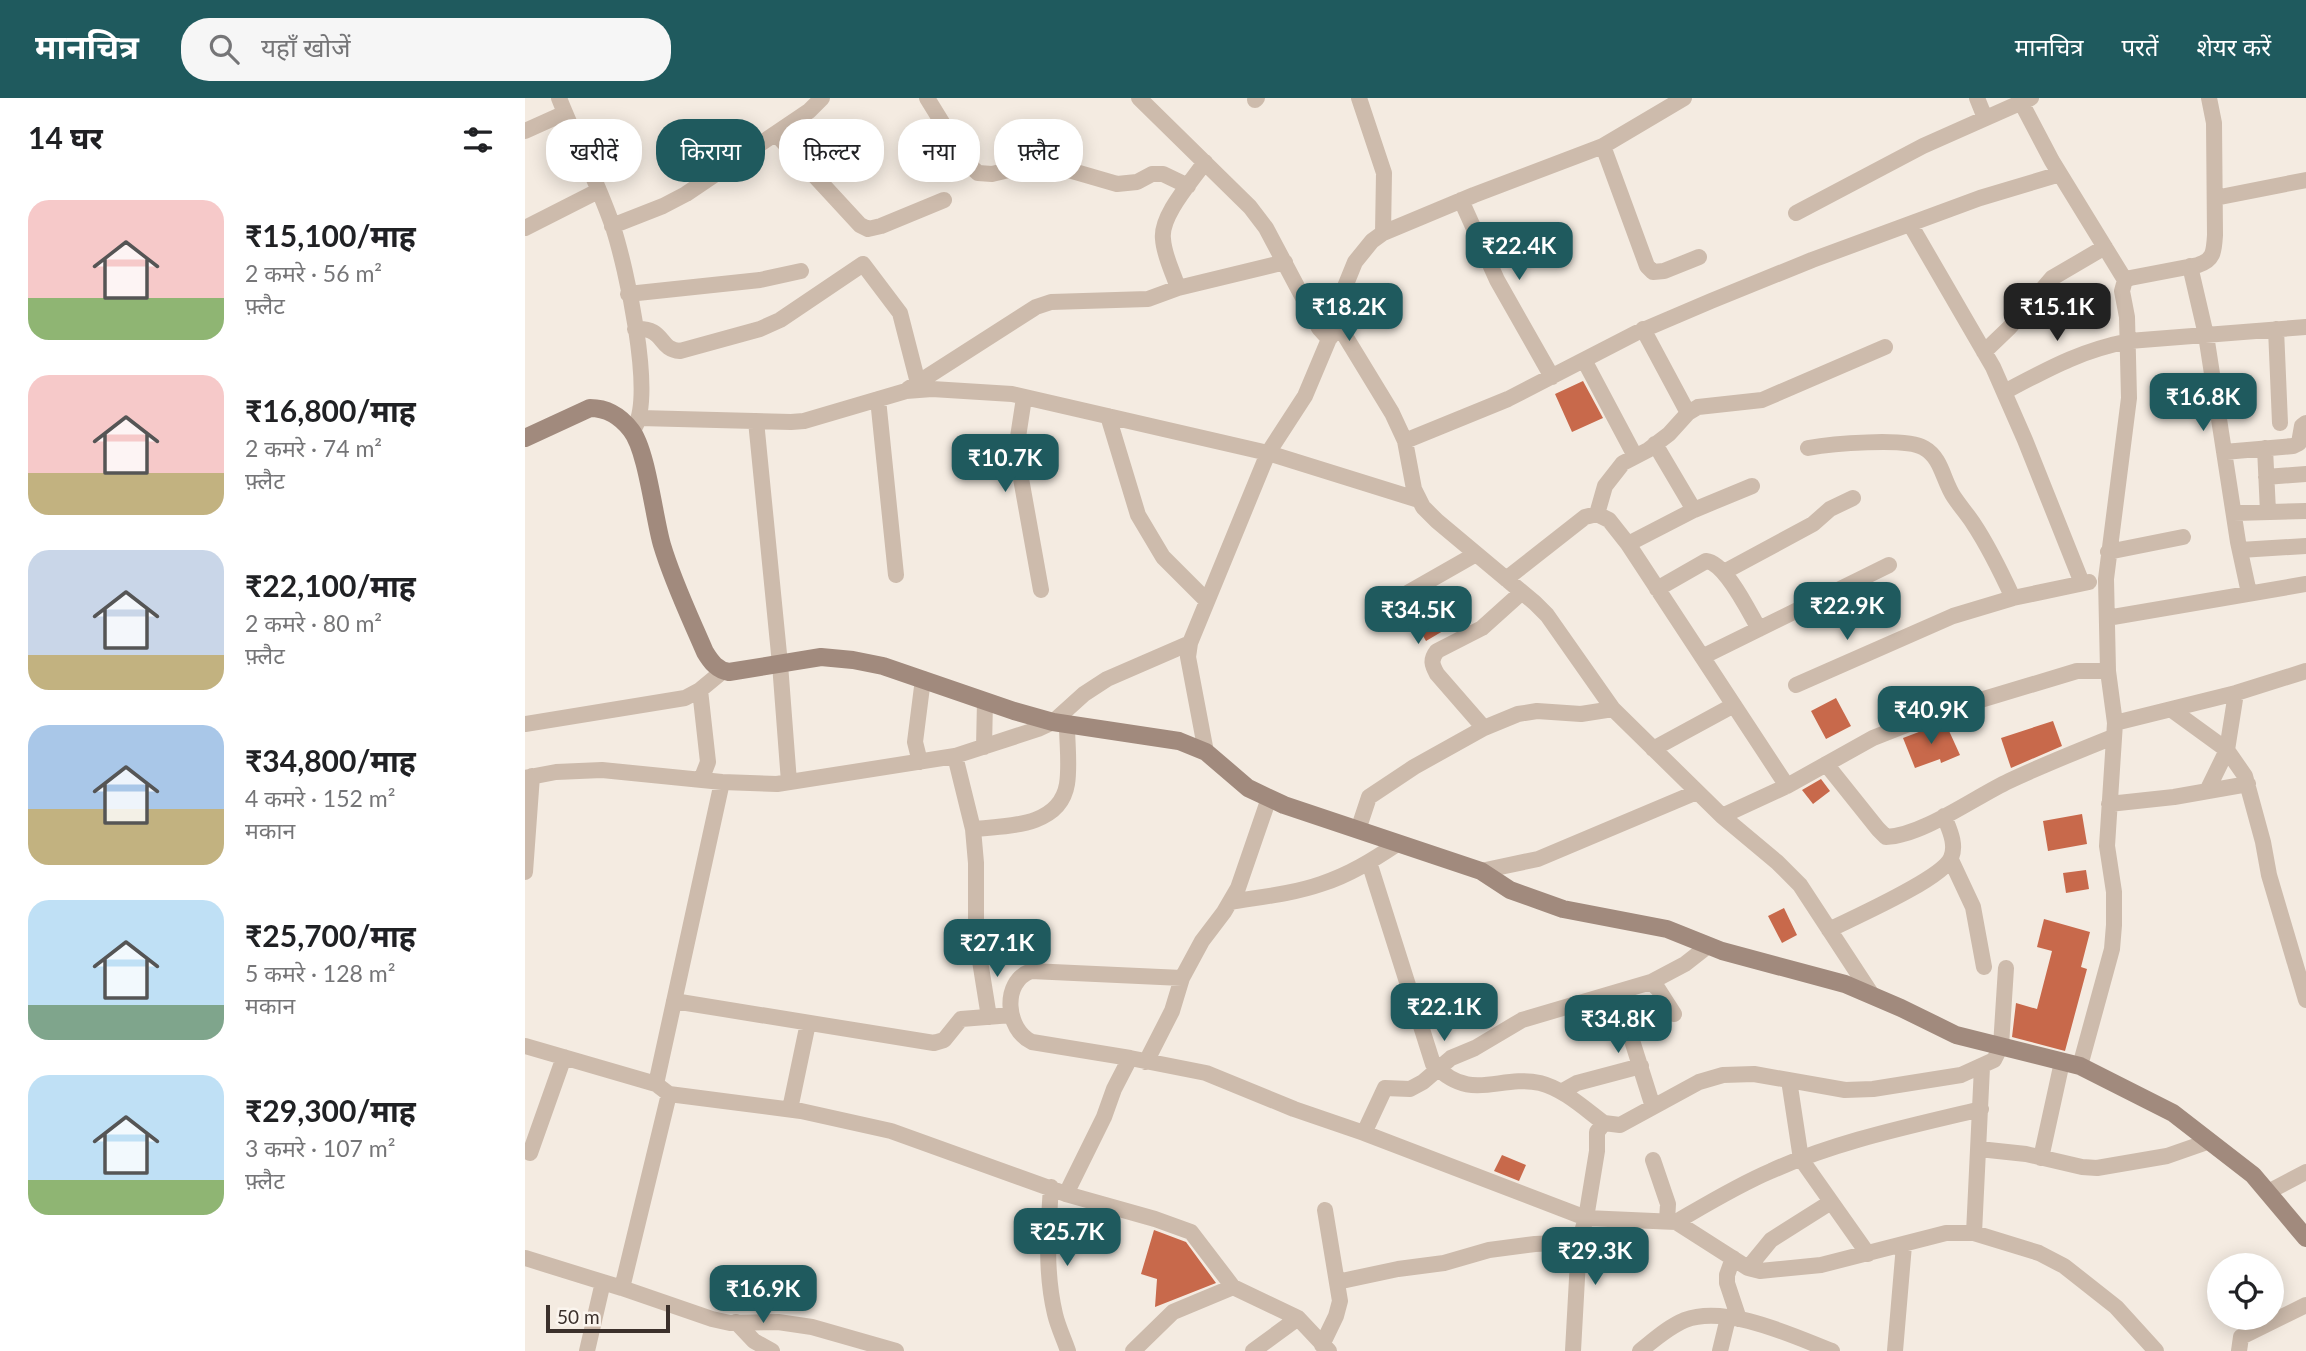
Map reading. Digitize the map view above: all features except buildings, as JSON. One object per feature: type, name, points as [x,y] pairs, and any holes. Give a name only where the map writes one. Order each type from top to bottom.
[{"type":"street","points":[[612,226],[686,194],[809,111],[822,98]]},
{"type":"street","points":[[927,98],[967,163],[978,173],[992,174],[1030,165],[1055,166],[1117,184],[1137,181],[1152,174],[1163,174],[1188,187]]},
{"type":"street","points":[[1139,98],[1250,207],[1266,228],[1319,328],[1334,332],[1392,413],[1405,441],[1414,489],[1419,500],[1437,521],[1547,615],[1613,709],[1722,816],[1777,862],[1800,886],[1872,995]]},
{"type":"street","points":[[1359,98],[1384,173],[1383,233]]},
{"type":"street","points":[[1206,752],[1188,657],[1190,643],[1268,453],[1305,396],[1334,332],[1342,294],[1355,262],[1372,241],[1383,233],[1603,146],[1684,98]]},
{"type":"street","points":[[1977,98],[1985,118]]},
{"type":"street","points":[[2125,280],[2208,262],[2214,254],[2214,123],[2209,98]]},
{"type":"street","points":[[1796,213],[1923,146],[2026,100],[2060,174],[2125,280],[2122,291],[2129,341],[2129,398],[2106,579],[2108,671],[2114,730],[2107,846],[2114,892],[2112,949],[2041,1158]]},
{"type":"street","points":[[525,131],[562,105],[612,226],[628,294],[641,374],[636,425],[670,571],[710,662],[723,671],[821,657],[836,658],[883,666],[1060,723],[1179,741],[1206,752],[1248,788],[1397,844],[1481,871],[1510,890],[1563,909],[1667,929],[1708,946],[1845,984],[1956,1035],[2071,1064],[2173,1113],[2253,1175],[2306,1238]]},
{"type":"street","points":[[776,134],[860,225],[869,229],[944,200]]},
{"type":"street","points":[[1603,146],[1647,266],[1653,272],[1664,271],[1699,257]]},
{"type":"street","points":[[1178,288],[1162,237],[1167,216],[1205,162]]},
{"type":"street","points":[[1405,441],[1508,400],[1643,329],[1812,260],[1980,198],[2060,174]]},
{"type":"street","points":[[2215,198],[2306,180]]},
{"type":"street","points":[[525,228],[598,191]]},
{"type":"street","points":[[1461,200],[1497,280],[1552,377]]},
{"type":"street","points":[[1910,224],[2004,392],[2082,583]]},
{"type":"street","points":[[1984,352],[2052,278],[2105,247]]},
{"type":"street","points":[[525,438],[590,408],[601,408],[636,425],[804,421],[912,387],[1036,307],[1051,302],[1148,299],[1178,288],[1285,262]]},
{"type":"street","points":[[635,330],[652,331],[672,350],[680,351],[760,329],[780,320],[863,264],[900,313],[912,387]]},
{"type":"street","points":[[2190,266],[2206,335],[2239,550],[2249,593]]},
{"type":"street","points":[[628,294],[760,280],[801,271]]},
{"type":"street","points":[[2004,392],[2068,358],[2102,346],[2129,341],[2306,327]]},
{"type":"street","points":[[1643,329],[1688,413]]},
{"type":"street","points":[[2276,329],[2280,423]]},
{"type":"street","points":[[1597,514],[1601,498],[1614,472],[1623,463],[1669,434],[1688,413],[1698,407],[1762,400],[1885,347]]},
{"type":"street","points":[[1584,360],[1635,456]]},
{"type":"street","points":[[912,387],[1011,394],[1268,453],[1419,500]]},
{"type":"street","points":[[1024,398],[1018,437],[1020,473],[1041,590]]},
{"type":"street","points":[[878,399],[897,575]]},
{"type":"street","points":[[1108,416],[1138,515],[1163,557],[1207,601]]},
{"type":"street","points":[[756,421],[789,782]]},
{"type":"street","points":[[2224,452],[2293,446],[2299,443],[2302,426],[2306,423]]},
{"type":"street","points":[[1808,448],[1898,442],[1922,446],[1932,454],[1954,497],[1972,520],[2013,598]]},
{"type":"street","points":[[1655,444],[1695,510]]},
{"type":"street","points":[[2265,448],[2268,512]]},
{"type":"street","points":[[2266,477],[2306,474]]},
{"type":"street","points":[[1628,544],[1695,510],[1752,486]]},
{"type":"street","points":[[1724,572],[1813,524],[1830,509],[1853,498]]},
{"type":"street","points":[[2234,513],[2306,511]]},
{"type":"street","points":[[1506,579],[1585,517],[1597,514],[1609,520],[1628,544],[1787,786]]},
{"type":"street","points":[[2108,552],[2183,537]]},
{"type":"street","points":[[2239,550],[2306,546]]},
{"type":"street","points":[[1390,603],[1476,554]]},
{"type":"street","points":[[1657,589],[1706,562],[1713,562],[1724,572],[1759,629]]},
{"type":"street","points":[[1702,657],[1889,565]]},
{"type":"street","points":[[1796,685],[1953,616],[2013,598],[2106,579]]},
{"type":"street","points":[[2107,618],[2306,584]]},
{"type":"street","points":[[1484,728],[1437,674],[1432,664],[1433,657],[1437,652],[1482,628],[1522,592]]},
{"type":"street","points":[[525,872],[529,777],[556,772],[602,771],[777,784],[955,756],[1060,723],[1096,685],[1190,643]]},
{"type":"street","points":[[525,724],[685,698],[700,690],[723,671]]},
{"type":"street","points":[[1722,816],[1787,786],[1873,738],[1934,714],[2077,671],[2108,671]]},
{"type":"street","points":[[1826,764],[1886,836],[1896,836],[1944,816],[2114,730],[2172,709],[2306,671]]},
{"type":"street","points":[[920,762],[915,742],[923,680]]},
{"type":"street","points":[[700,690],[708,762],[701,780]]},
{"type":"street","points":[[2207,791],[2227,750],[2236,693]]},
{"type":"street","points":[[984,747],[985,701]]},
{"type":"street","points":[[1653,749],[1734,705]]},
{"type":"street","points":[[1358,830],[1369,797],[1413,767],[1484,728],[1518,714],[1537,711],[1581,714],[1613,709]]},
{"type":"street","points":[[2172,709],[2227,750],[2248,784],[2269,875],[2306,1000]]},
{"type":"street","points":[[973,830],[1030,821],[1052,811],[1061,803],[1068,781],[1060,723]]},
{"type":"street","points":[[955,756],[973,830],[976,936],[989,1017]]},
{"type":"street","points":[[622,1288],[663,1089],[674,1001],[722,782]]},
{"type":"street","points":[[2109,804],[2174,797],[2248,784]]},
{"type":"street","points":[[1481,871],[1538,859],[1697,792]]},
{"type":"street","points":[[1066,1194],[1104,1118],[1114,1089],[1172,1011],[1182,978],[1202,941],[1230,902],[1251,855],[1269,797]]},
{"type":"street","points":[[1944,816],[1953,846],[1951,860],[1973,907],[1984,967]]},
{"type":"street","points":[[1230,902],[1320,885],[1370,862],[1397,844]]},
{"type":"street","points":[[1829,930],[1906,891],[1942,870],[1951,860]]},
{"type":"street","points":[[1370,862],[1428,1053],[1438,1069],[1460,1084],[1472,1086],[1528,1081],[1544,1084],[1561,1092],[1604,1123],[1620,1125],[1699,1082],[1723,1075],[1754,1074],[1845,1090],[1873,1089],[1961,1075],[1982,1067],[1994,1060],[2001,1046],[2006,968]]},
{"type":"street","points":[[1364,1133],[1385,1088],[1410,1089],[1423,1082],[1451,1058],[1475,1048],[1522,1020],[1651,982],[1685,964],[1708,946]]},
{"type":"street","points":[[1182,978],[1031,971],[1021,975],[1015,982],[1011,995],[1012,1015],[1024,1038],[1032,1042],[1206,1073],[1294,1109],[1585,1218],[1672,1222],[1748,1268],[1760,1271],[1821,1265],[1945,1233],[1974,1233],[2039,1253],[2064,1266],[2116,1307],[2156,1351]]},
{"type":"street","points":[[1651,982],[1674,1014]]},
{"type":"street","points":[[1617,993],[1653,1107]]},
{"type":"street","points":[[674,1001],[934,1043],[944,1040],[961,1019],[1012,1015]]},
{"type":"street","points":[[790,1110],[809,1023]]},
{"type":"street","points":[[525,1045],[663,1089],[828,1116],[891,1131],[1066,1194],[1191,1232],[1233,1287],[1298,1318],[1326,1348],[1339,1301],[1325,1210]]},
{"type":"street","points":[[530,1153],[563,1057]]},
{"type":"street","points":[[1561,1092],[1577,1083],[1641,1066]]},
{"type":"street","points":[[1974,1233],[1982,1067]]},
{"type":"street","points":[[1789,1080],[1801,1159],[1868,1254]]},
{"type":"street","points":[[1672,1222],[1763,1174],[1801,1159],[1878,1133],[1981,1109]]},
{"type":"street","points":[[1573,1351],[1579,1242],[1597,1151],[1597,1132],[1604,1123]]},
{"type":"street","points":[[1979,1149],[2097,1168],[2167,1156],[2210,1141]]},
{"type":"street","points":[[1653,1160],[1672,1222]]},
{"type":"street","points":[[2268,1192],[2306,1172]]},
{"type":"street","points":[[1051,1187],[1047,1252],[1055,1315],[1068,1351]]},
{"type":"street","points":[[1748,1268],[1771,1240],[1831,1202]]},
{"type":"street","points":[[1337,1282],[1444,1263],[1489,1250],[1579,1242]]},
{"type":"street","points":[[1895,1351],[1904,1245]]},
{"type":"street","points":[[525,1258],[712,1319],[736,1322],[769,1321],[811,1327],[896,1351]]},
{"type":"street","points":[[1720,1351],[1734,1319],[1727,1283],[1733,1258]]},
{"type":"street","points":[[587,1351],[603,1282]]},
{"type":"street","points":[[1133,1351],[1173,1312],[1233,1287]]},
{"type":"street","points":[[2243,1346],[2306,1306]]},
{"type":"street","points":[[1640,1351],[1684,1320],[1695,1317],[1762,1324],[1832,1351]]},
{"type":"street","points":[[1253,1351],[1298,1318]]},
{"type":"street","points":[[736,1322],[754,1341],[772,1351]]}]
